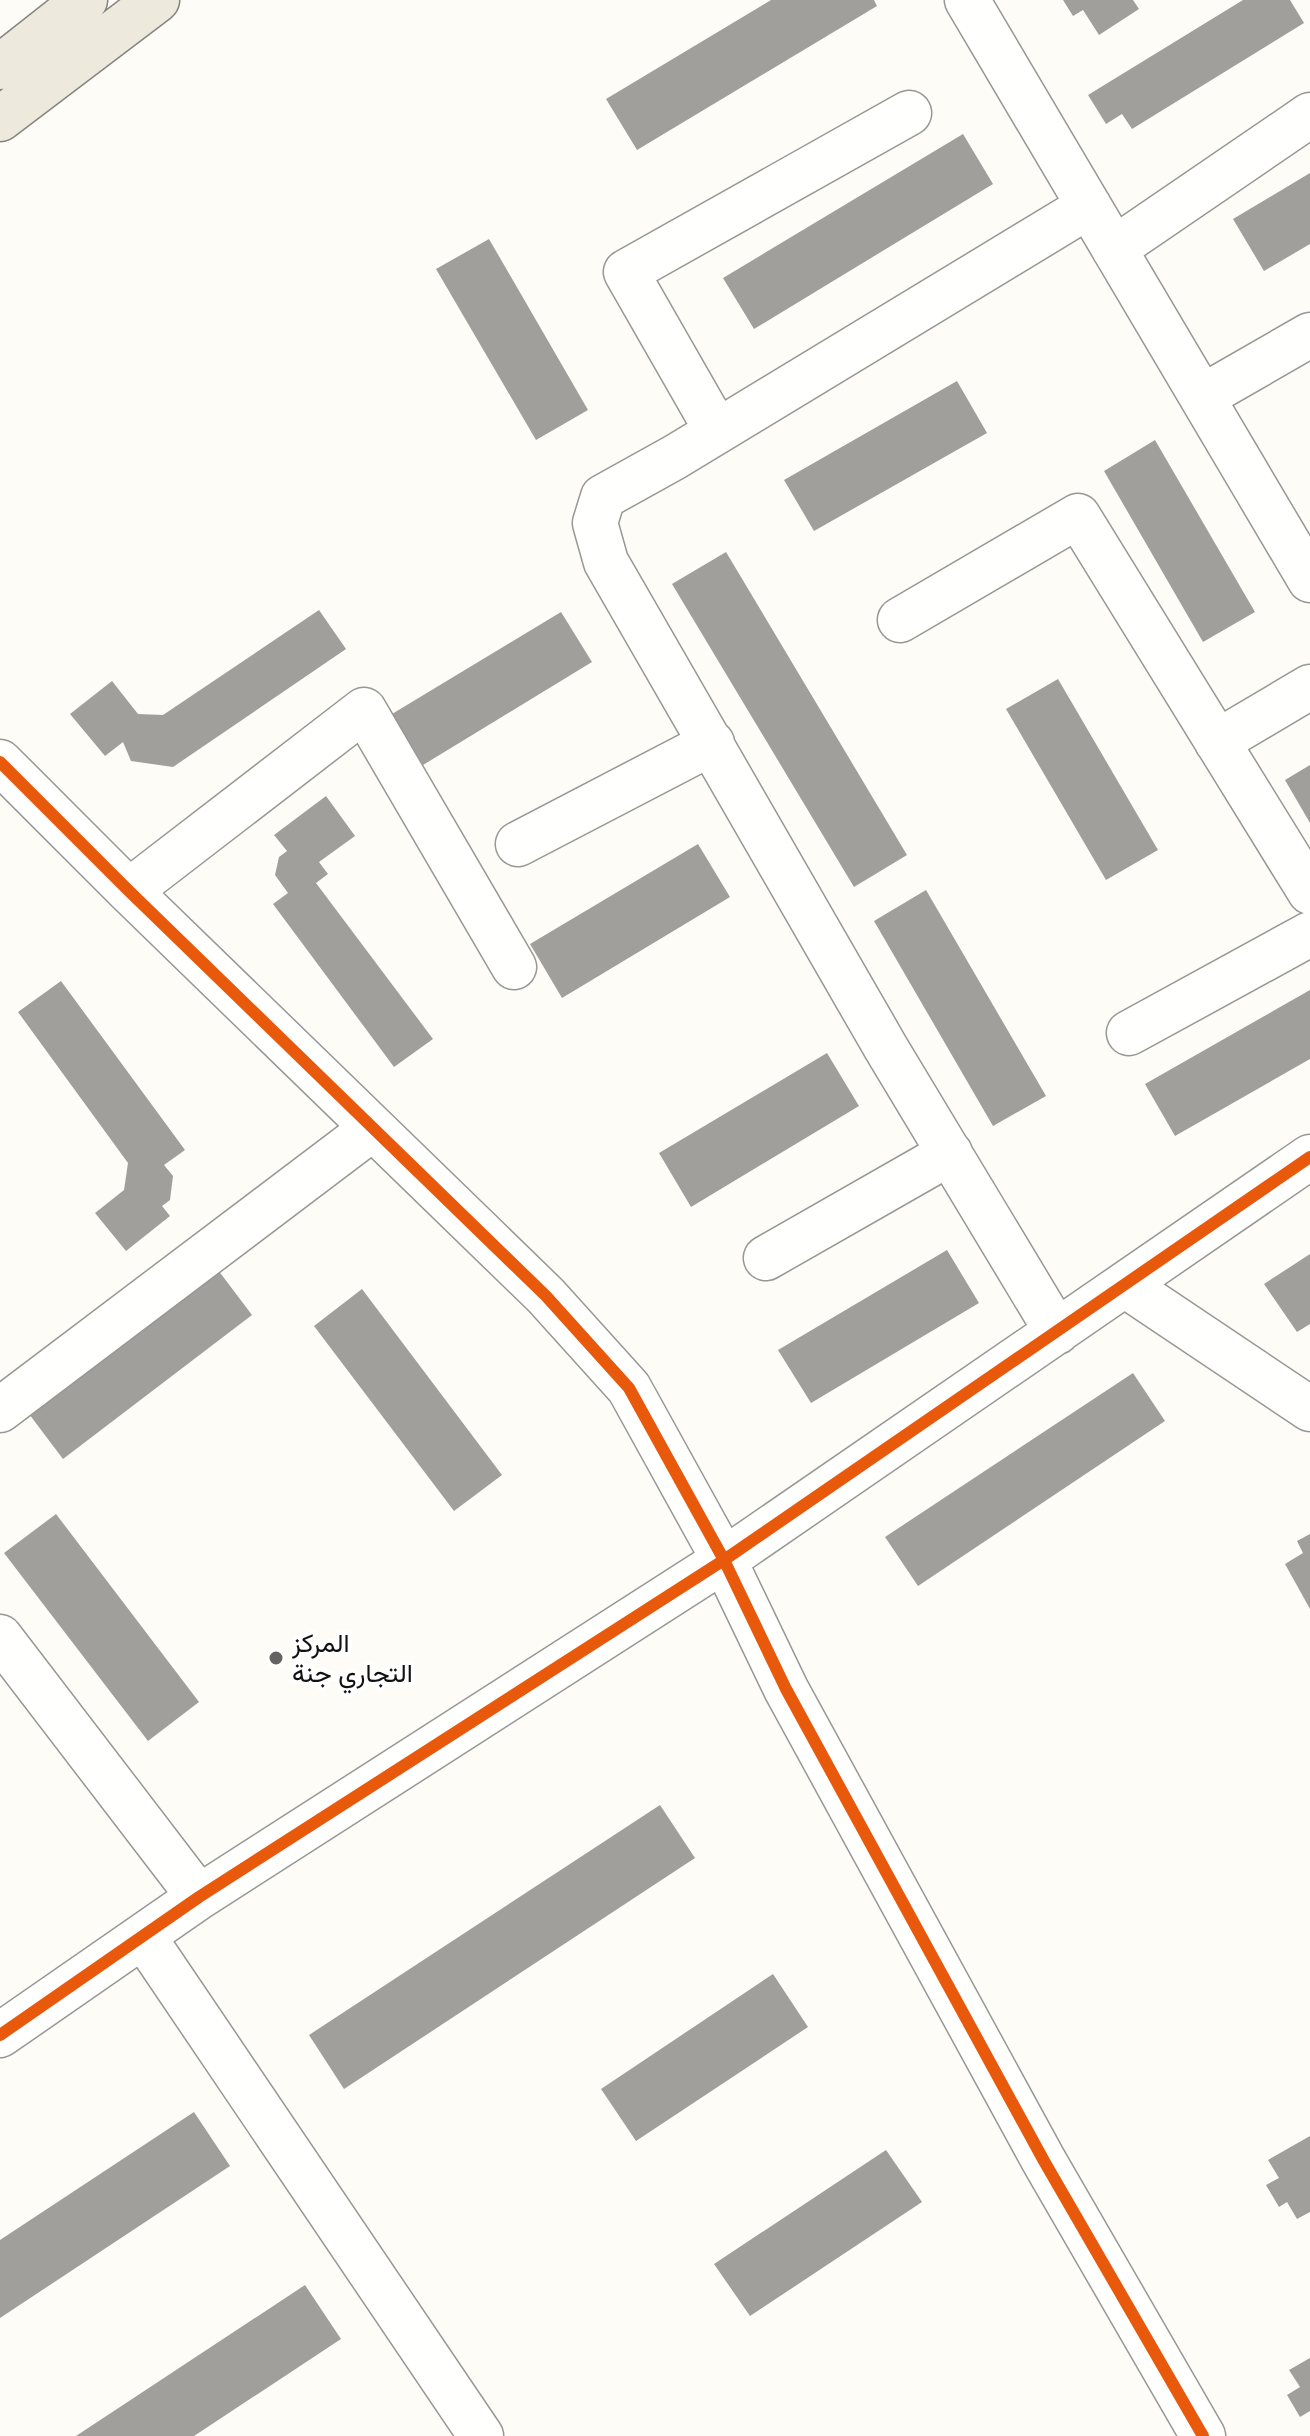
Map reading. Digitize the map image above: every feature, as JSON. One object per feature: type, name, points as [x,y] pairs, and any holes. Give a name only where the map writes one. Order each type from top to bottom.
[{"type":"main road","points":[[0,67],[85,0]]},
{"type":"main road","points":[[0,119],[157,0]]},
{"type":"street","points":[[967,0],[1310,580]]},
{"type":"street","points":[[717,431],[626,272],[909,113]]},
{"type":"street","points":[[1114,249],[1310,115]]},
{"type":"street","points":[[1057,1332],[886,1048],[606,562],[595,523],[603,497],[1089,206]]},
{"type":"street","points":[[1202,397],[1310,335]]},
{"type":"street","points":[[900,620],[1078,516],[1310,892]]},
{"type":"street","points":[[1217,742],[1310,687]]},
{"type":"street","points":[[129,891],[364,710],[514,967]]},
{"type":"street","points":[[518,844],[712,743]]},
{"type":"street","points":[[0,762],[546,1296],[629,1388],[724,1560],[794,1703],[1044,2161],[1203,2436]]},
{"type":"street","points":[[1129,1033],[1310,934]]},
{"type":"street","points":[[0,1410],[373,1128]]},
{"type":"street","points":[[766,1258],[950,1153]]},
{"type":"street","points":[[0,2035],[199,1897],[724,1560],[1310,1157]]},
{"type":"street","points":[[1125,1285],[1310,1409]]},
{"type":"street","points":[[0,1637],[199,1897]]},
{"type":"street","points":[[143,1936],[481,2436]]},
{"type":"building","points":[[771,0],[874,0],[877,6],[637,150],[606,99]]},
{"type":"building","points":[[1063,0],[1133,0],[1139,9],[1099,35],[1083,10],[1073,16]]},
{"type":"building","points":[[1243,0],[1290,0],[1304,23],[1132,129],[1122,114],[1106,124],[1088,95]]},
{"type":"building","points":[[963,134],[993,184],[754,329],[723,278]]},
{"type":"building","points":[[1310,173],[1310,244],[1264,271],[1233,219]]},
{"type":"building","points":[[489,239],[588,410],[536,440],[436,269]]},
{"type":"building","points":[[957,381],[987,433],[814,531],[784,480]]},
{"type":"building","points":[[1155,440],[1255,612],[1203,642],[1104,471]]},
{"type":"building","points":[[726,552],[907,855],[854,887],[672,584]]},
{"type":"building","points":[[319,610],[346,649],[173,767],[131,761],[123,742],[105,756],[70,714],[112,681],[138,714],[163,715]]},
{"type":"building","points":[[561,612],[592,662],[423,765],[392,714]]},
{"type":"building","points":[[1058,679],[1158,850],[1106,880],[1006,709]]},
{"type":"building","points":[[1310,765],[1310,823],[1285,780]]},
{"type":"building","points":[[326,796],[355,836],[319,862],[328,874],[316,883],[433,1039],[394,1067],[273,904],[288,893],[275,875],[279,857],[287,851],[274,835]]},
{"type":"building","points":[[698,844],[730,897],[562,998],[530,944]]},
{"type":"building","points":[[926,890],[1046,1096],[993,1126],[874,921]]},
{"type":"building","points":[[61,981],[185,1150],[164,1165],[173,1176],[170,1200],[162,1206],[170,1216],[126,1251],[95,1213],[124,1190],[128,1163],[18,1012]]},
{"type":"building","points":[[1310,990],[1310,1059],[1175,1136],[1145,1084]]},
{"type":"building","points":[[827,1053],[859,1106],[691,1207],[659,1153]]},
{"type":"building","points":[[947,1250],[979,1303],[811,1403],[778,1350]]},
{"type":"building","points":[[1310,1254],[1310,1324],[1297,1332],[1264,1284]]},
{"type":"building","points":[[218,1270],[252,1315],[63,1459],[29,1414]]},
{"type":"building","points":[[362,1289],[502,1475],[454,1511],[314,1326]]},
{"type":"building","points":[[1133,1373],[1165,1421],[918,1586],[885,1537]]},
{"type":"building","points":[[56,1514],[199,1702],[148,1741],[4,1553]]},
{"type":"building","points":[[1310,1534],[1310,1609],[1285,1564],[1303,1553],[1297,1541]]},
{"type":"building","points":[[660,1805],[695,1858],[344,2089],[309,2035]]},
{"type":"building","points":[[773,1974],[808,2027],[636,2141],[601,2089]]},
{"type":"building","points":[[194,2112],[230,2166],[0,2318],[0,2240]]},
{"type":"building","points":[[1310,2136],[1310,2212],[1297,2219],[1287,2202],[1279,2207],[1266,2185],[1279,2178],[1268,2160]]},
{"type":"building","points":[[886,2150],[922,2202],[750,2316],[714,2264]]},
{"type":"building","points":[[305,2285],[341,2339],[194,2436],[76,2436]]},
{"type":"building","points":[[1310,2358],[1310,2411],[1300,2417],[1287,2395],[1300,2387],[1289,2370]]},
{"type":"cycle path","points":[[0,762],[546,1296],[629,1388],[724,1560],[786,1689],[1044,2161],[1203,2436]]},
{"type":"cycle path","points":[[0,2035],[199,1897],[724,1560],[1310,1157]]},
{"type":"place","name":"المركز التجاري جنة","points":[[276,1658]]}]
